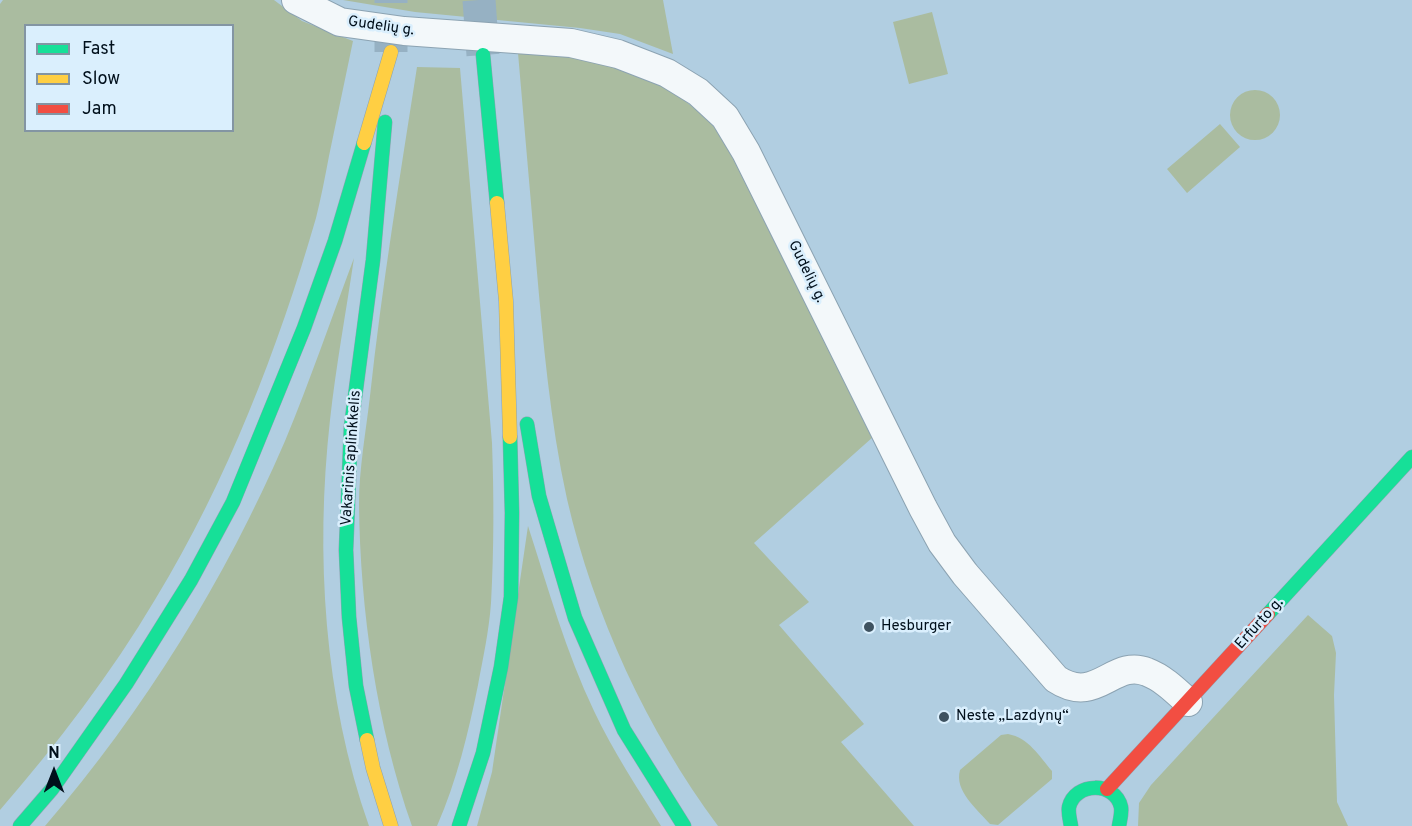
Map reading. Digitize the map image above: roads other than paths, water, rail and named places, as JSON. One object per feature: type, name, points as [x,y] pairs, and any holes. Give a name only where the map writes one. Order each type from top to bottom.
[{"type":"main road","name":"Vakarinis aplinkkelis","points":[[20,826],[52,789],[126,684],[191,580],[232,502],[304,328],[335,241],[391,52],[373,260],[351,427],[346,550],[349,617],[356,686],[374,768],[391,826]]},
{"type":"main road","points":[[459,826],[483,753],[501,666],[511,597],[513,513],[506,301],[483,55]]},
{"type":"main road","points":[[506,301],[539,496],[575,618],[624,730],[684,826]]},
{"type":"main road","name":"Erfurto g.","points":[[1107,789],[1412,457]]},
{"type":"main road","points":[[1071,826],[1068,809],[1071,800],[1086,788],[1097,786],[1107,789],[1116,796],[1121,806],[1122,817],[1119,826]]},
{"type":"main road","points":[[1053,820],[1068,809]]},
{"type":"street","name":"Gudelių g.","points":[[296,0],[340,22],[404,31],[572,43],[618,54],[667,73],[698,92],[725,117],[746,152],[923,508],[942,543],[965,574],[1056,679],[1063,684],[1086,688],[1095,686],[1121,672],[1134,669],[1147,671],[1188,702]]},
{"type":"tunnel","points":[[391,0],[391,52]]},
{"type":"tunnel","points":[[479,0],[483,55]]},
{"type":"place","name":"Hesburger","points":[[869,627]]},
{"type":"place","name":"Neste „Lazdynų“","points":[[944,717]]}]
